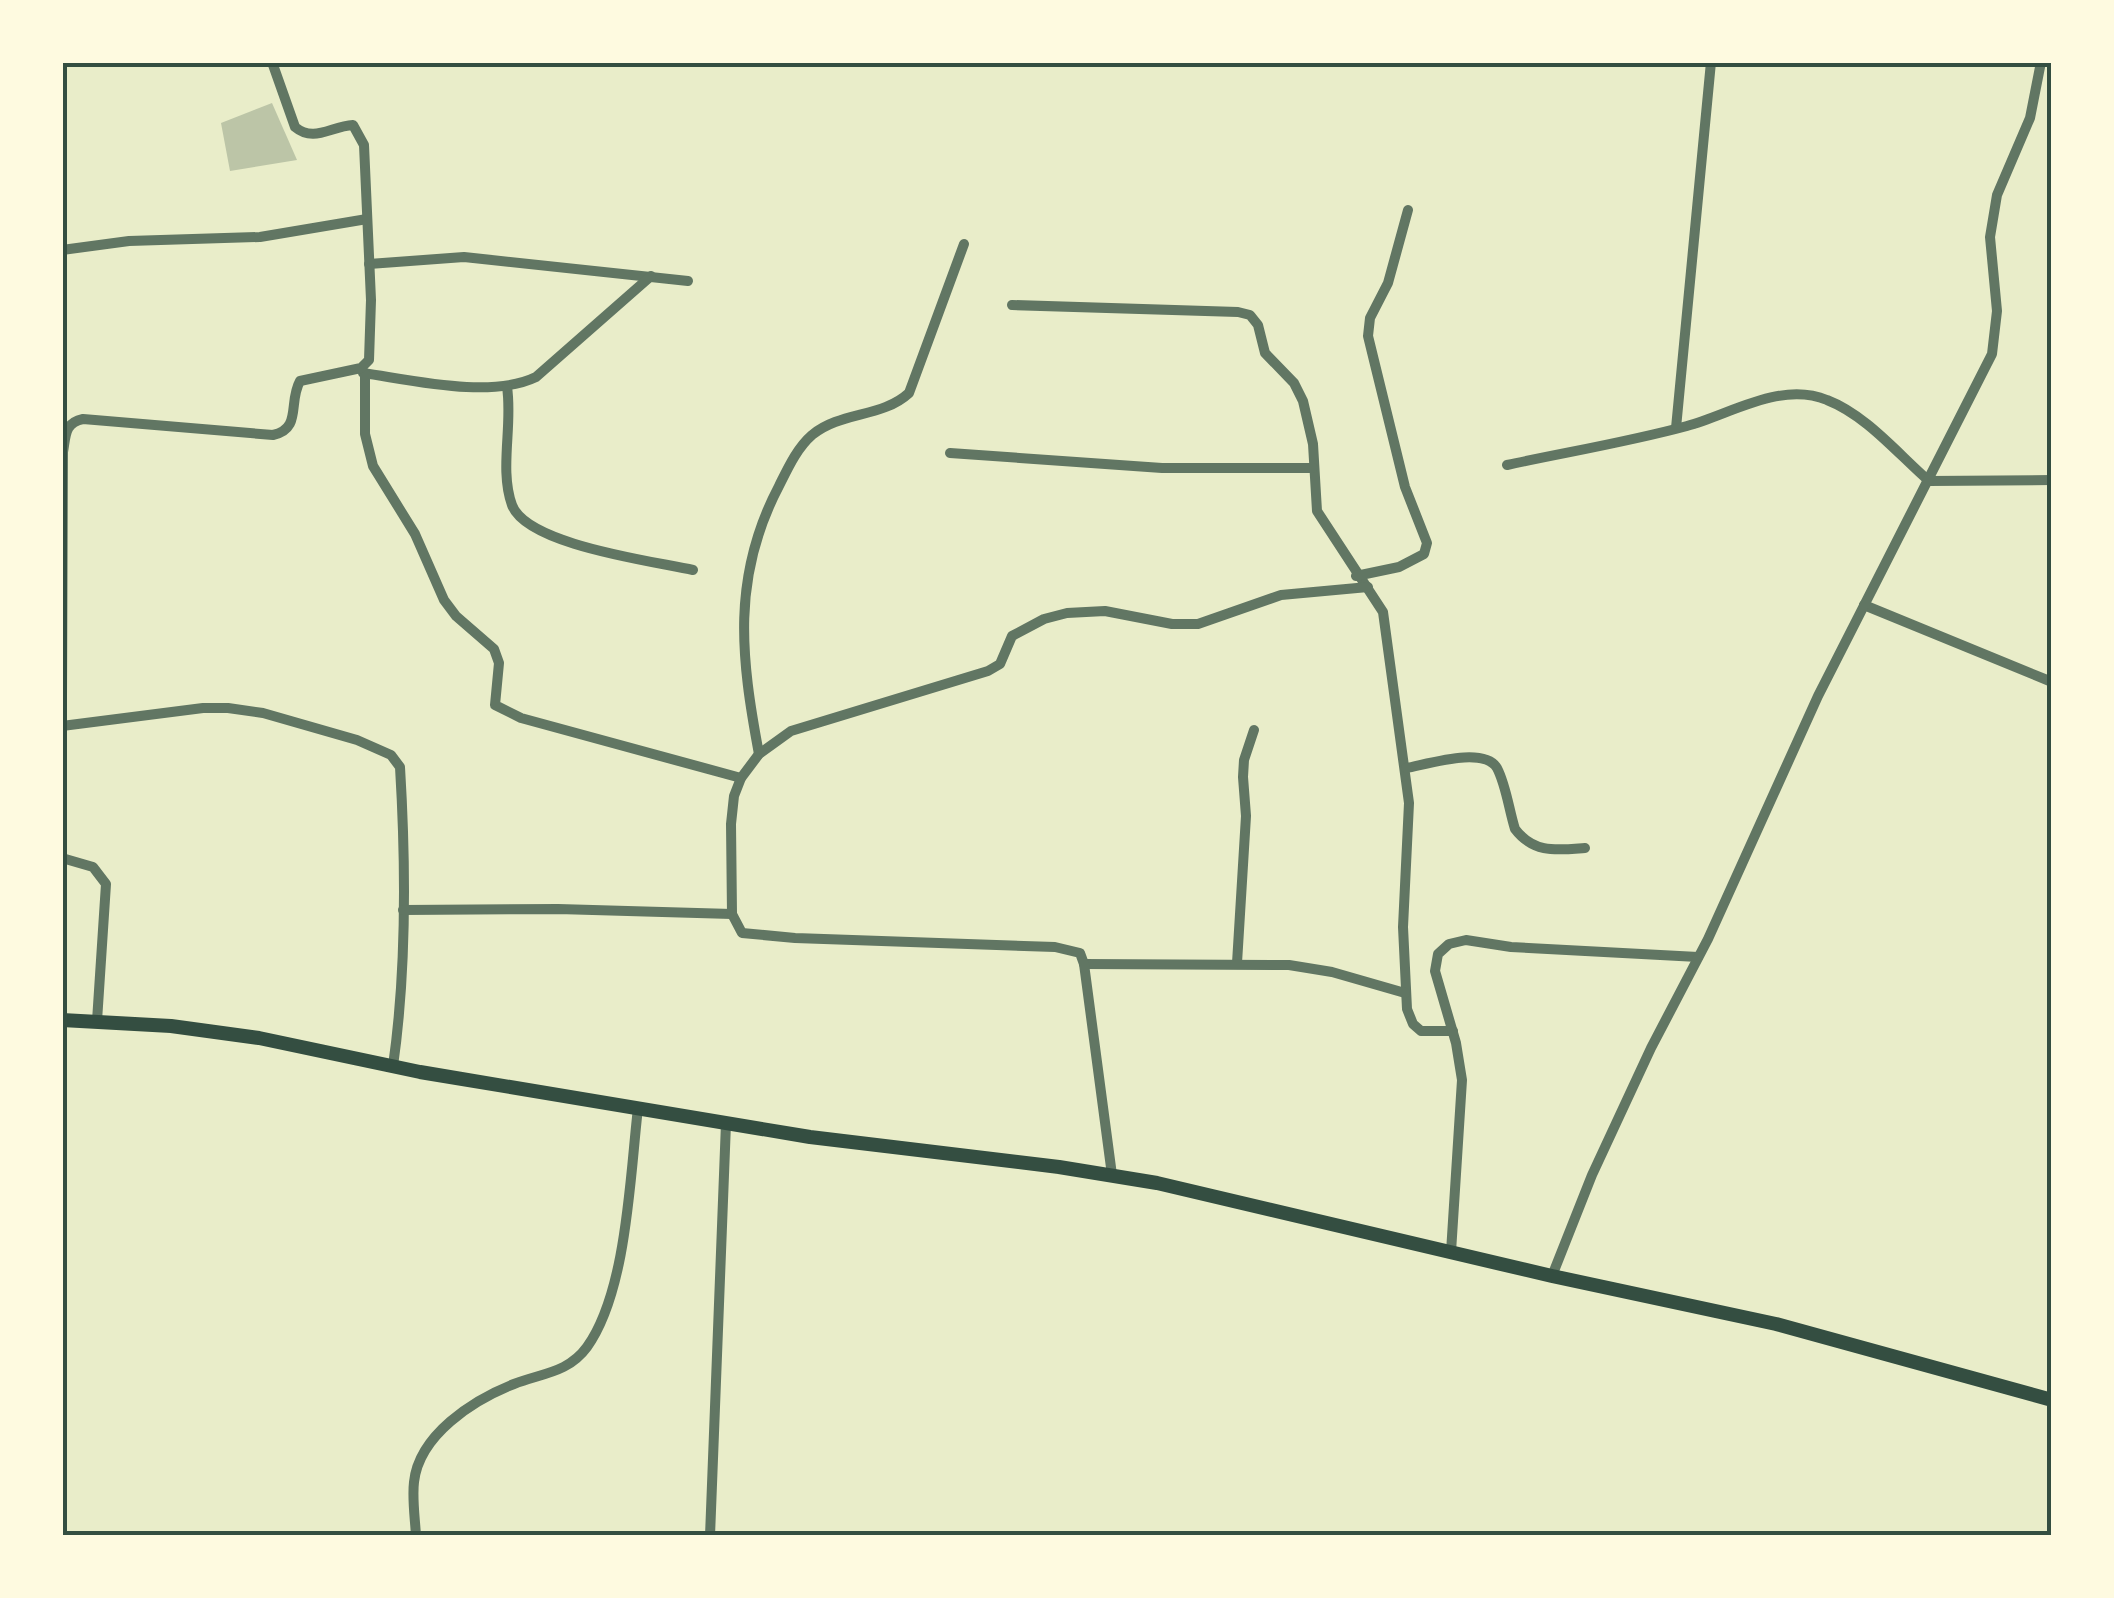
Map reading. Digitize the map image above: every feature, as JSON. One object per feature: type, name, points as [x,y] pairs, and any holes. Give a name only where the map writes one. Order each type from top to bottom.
[{"type":"main road","points":[[62,1020],[97,1020],[258,1038],[393,1066],[810,1138],[1112,1175],[1776,1324],[2052,1400]]},
{"type":"street","points":[[62,698],[64,452],[68,420],[273,436],[289,429],[300,381],[361,368],[369,360],[369,264],[360,134],[353,125],[314,136],[295,127],[272,62]]},
{"type":"street","points":[[1676,428],[1711,62]]},
{"type":"street","points":[[1552,1276],[1592,1175],[1651,1048],[1708,939],[1818,696],[1992,354],[1997,311],[1990,237],[1997,196],[2030,118],[2041,62]]},
{"type":"street","points":[[1356,576],[1414,562],[1424,554],[1427,542],[1405,487],[1368,336],[1370,318],[1388,284],[1408,210]]},
{"type":"street","points":[[62,250],[128,241],[260,236],[367,219]]},
{"type":"street","points":[[759,754],[743,660],[742,630],[750,568],[770,503],[800,448],[813,435],[837,419],[898,403],[909,393],[964,244]]},
{"type":"street","points":[[369,264],[464,257],[688,281]]},
{"type":"street","points":[[348,371],[507,388],[536,377],[651,276]]},
{"type":"street","points":[[1012,305],[1250,315],[1258,324],[1265,353],[1294,383],[1312,431],[1317,511],[1356,576],[1376,599],[1387,628],[1409,802],[1404,877],[1407,1010],[1421,1031],[1453,1032]]},
{"type":"street","points":[[365,373],[365,434],[373,466],[415,534],[444,600],[456,616],[494,649],[499,663],[495,706],[521,718],[741,778]]},
{"type":"street","points":[[507,388],[508,482],[513,507],[522,520],[565,540],[693,570]]},
{"type":"street","points":[[1507,465],[1676,428],[1754,402],[1808,394],[1844,408],[1929,480],[2052,480]]},
{"type":"street","points":[[950,453],[1162,468],[1313,468]]},
{"type":"street","points":[[1112,1175],[1080,953],[1054,947],[742,933],[732,914],[732,824],[734,796],[741,778],[759,754],[791,731],[988,671],[1000,664],[1012,636],[1044,619],[1105,611],[1159,622],[1198,624],[1280,595],[1368,587]]},
{"type":"street","points":[[1864,606],[2052,682]]},
{"type":"street","points":[[62,726],[228,708],[293,721],[358,740],[392,755],[400,767],[403,910],[403,981],[393,1066]]},
{"type":"street","points":[[1237,963],[1246,816],[1244,760],[1254,730]]},
{"type":"street","points":[[1406,768],[1476,756],[1488,758],[1497,769],[1520,837],[1530,846],[1549,850],[1585,848]]},
{"type":"street","points":[[62,858],[93,868],[106,884],[97,1020]]},
{"type":"street","points":[[403,910],[732,914]]},
{"type":"street","points":[[1452,1252],[1462,1100],[1460,1060],[1435,972],[1438,954],[1449,944],[1466,940],[1524,948],[1698,957]]},
{"type":"street","points":[[1084,964],[1237,963],[1312,968],[1405,993]]},
{"type":"street","points":[[416,1536],[414,1482],[418,1464],[440,1432],[456,1417],[494,1394],[562,1370],[576,1361],[591,1342],[615,1280],[638,1108]]},
{"type":"street","points":[[710,1536],[726,1124]]},
{"type":"building","points":[[272,103],[297,160],[230,171],[221,123]]}]
